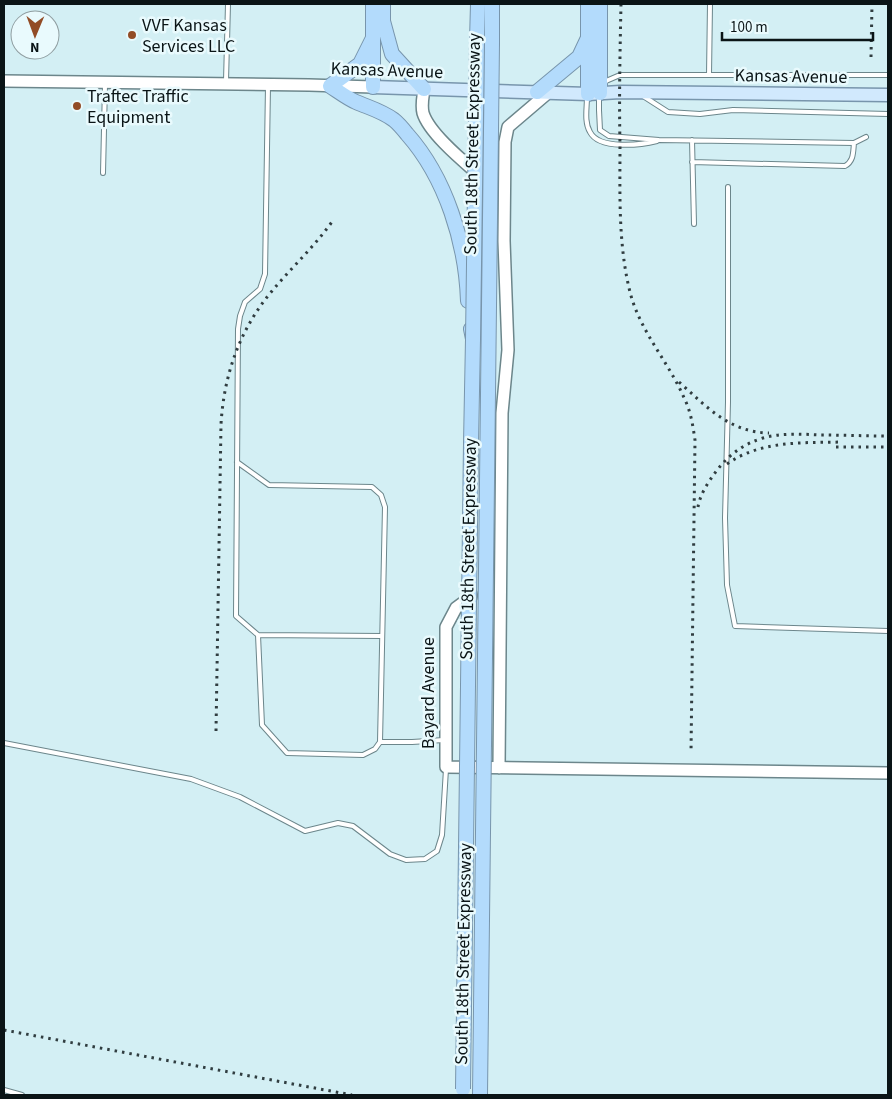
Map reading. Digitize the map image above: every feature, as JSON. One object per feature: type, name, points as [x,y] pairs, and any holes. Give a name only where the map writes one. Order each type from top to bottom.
[{"type":"highway","points":[[373,4],[373,88]]},
{"type":"highway","points":[[383,4],[383,21],[392,54],[424,89]]},
{"type":"highway","name":"South 18th Street Expressway","points":[[462,1093],[478,4]]},
{"type":"highway","name":"South 18th Street Expressway","points":[[480,1095],[492,4]]},
{"type":"highway","points":[[588,4],[587,40],[594,93]]},
{"type":"highway","points":[[594,93],[600,4]]},
{"type":"highway","points":[[373,38],[360,64],[330,86],[354,101],[378,109],[396,121],[424,155],[448,204],[466,269],[468,320],[473,339]]},
{"type":"highway","points":[[543,92],[579,57],[587,40]]},
{"type":"main road","name":"Kansas Avenue","points":[[373,88],[594,93],[888,95]]},
{"type":"street","name":"Kansas Avenue","points":[[4,81],[268,84],[373,88]]},
{"type":"street","name":"Bayard Avenue","points":[[424,89],[422,103],[424,116],[439,137],[479,176],[471,597],[456,608],[446,627],[446,767],[888,772]]},
{"type":"street","points":[[499,768],[502,412],[508,350],[504,241],[505,142],[508,127],[543,92]]},
{"type":"lane","points":[[226,84],[228,4]]},
{"type":"lane","points":[[709,75],[710,4]]},
{"type":"lane","points":[[659,140],[645,144],[608,144],[600,142],[590,133],[587,124],[594,93],[606,81],[620,75],[888,76]]},
{"type":"lane","points":[[103,173],[105,82]]},
{"type":"lane","points":[[268,84],[265,274],[260,290],[245,302],[238,329],[236,616],[258,635],[382,636]]},
{"type":"lane","points":[[637,92],[668,112],[700,114],[733,110],[888,114]]},
{"type":"lane","points":[[594,93],[600,130],[609,136],[659,140],[854,142],[866,137]]},
{"type":"lane","points":[[692,140],[694,224]]},
{"type":"lane","points":[[692,162],[845,166],[852,159],[854,142]]},
{"type":"lane","points":[[728,187],[728,402],[725,518],[727,585],[735,626],[888,631]]},
{"type":"lane","points":[[238,462],[269,484],[372,487],[381,495],[385,507],[380,742],[375,749],[363,754],[287,753],[262,724],[258,635]]},
{"type":"lane","points":[[380,742],[446,739]]},
{"type":"lane","points":[[4,743],[191,779],[240,797],[305,831],[338,823],[353,826],[390,854],[406,860],[425,860],[437,851],[442,835],[446,767]]},
{"type":"lane","points":[[4,1090],[22,1095]]},
{"type":"railway","points":[[621,4],[620,200],[623,256],[626,274],[630,292],[641,320],[687,405],[695,440],[691,752]]},
{"type":"railway","points":[[871,57],[872,4]]},
{"type":"railway","points":[[216,731],[221,424],[226,387],[236,353],[251,321],[272,291],[320,238],[334,219]]},
{"type":"railway","points":[[679,382],[709,409],[730,423],[755,432],[769,433]]},
{"type":"railway","points":[[698,507],[705,488],[714,474],[732,455],[756,440],[770,436],[791,434],[888,436]]},
{"type":"railway","points":[[727,464],[740,456],[783,444],[843,442]]},
{"type":"railway","points":[[836,447],[888,447]]},
{"type":"railway","points":[[4,1030],[352,1095]]},
{"type":"place","name":"VVF Kansas Services LLC","points":[[132,35]]},
{"type":"place","name":"Traftec Traffic Equipment","points":[[77,106]]}]
